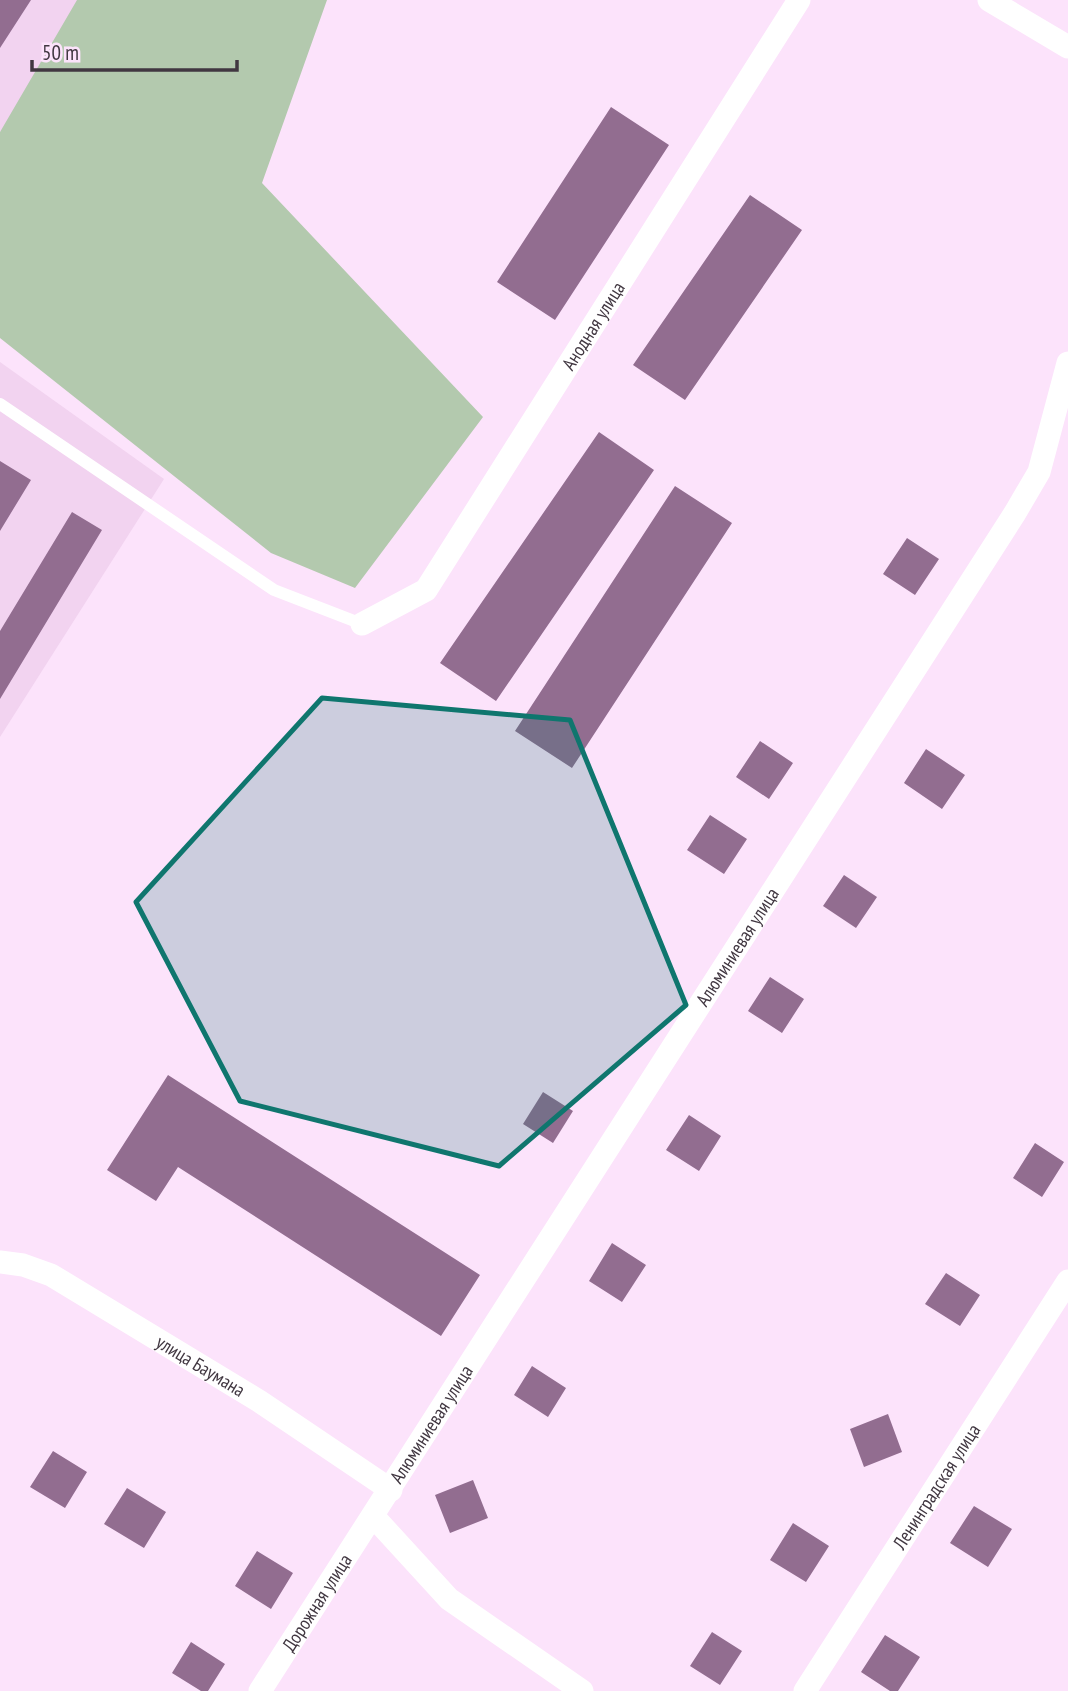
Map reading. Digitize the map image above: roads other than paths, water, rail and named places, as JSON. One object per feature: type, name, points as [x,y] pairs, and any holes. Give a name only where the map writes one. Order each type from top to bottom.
[{"type":"street","name":"Анодная улица","points":[[362,624],[426,590],[799,0]]},
{"type":"street","points":[[989,0],[1068,47]]},
{"type":"street","name":"Алюминиевая улица","points":[[373,1516],[1021,503],[1039,472],[1068,363]]},
{"type":"street","name":"улица Баумана","points":[[0,1262],[23,1265],[51,1275],[259,1401],[391,1490]]},
{"type":"street","name":"Ленинградская улица","points":[[805,1691],[1068,1281]]},
{"type":"street","points":[[373,1516],[449,1599],[582,1691]]},
{"type":"street","name":"Дорожная улица","points":[[260,1691],[373,1516]]},
{"type":"lane","points":[[0,404],[274,590],[362,624]]}]
